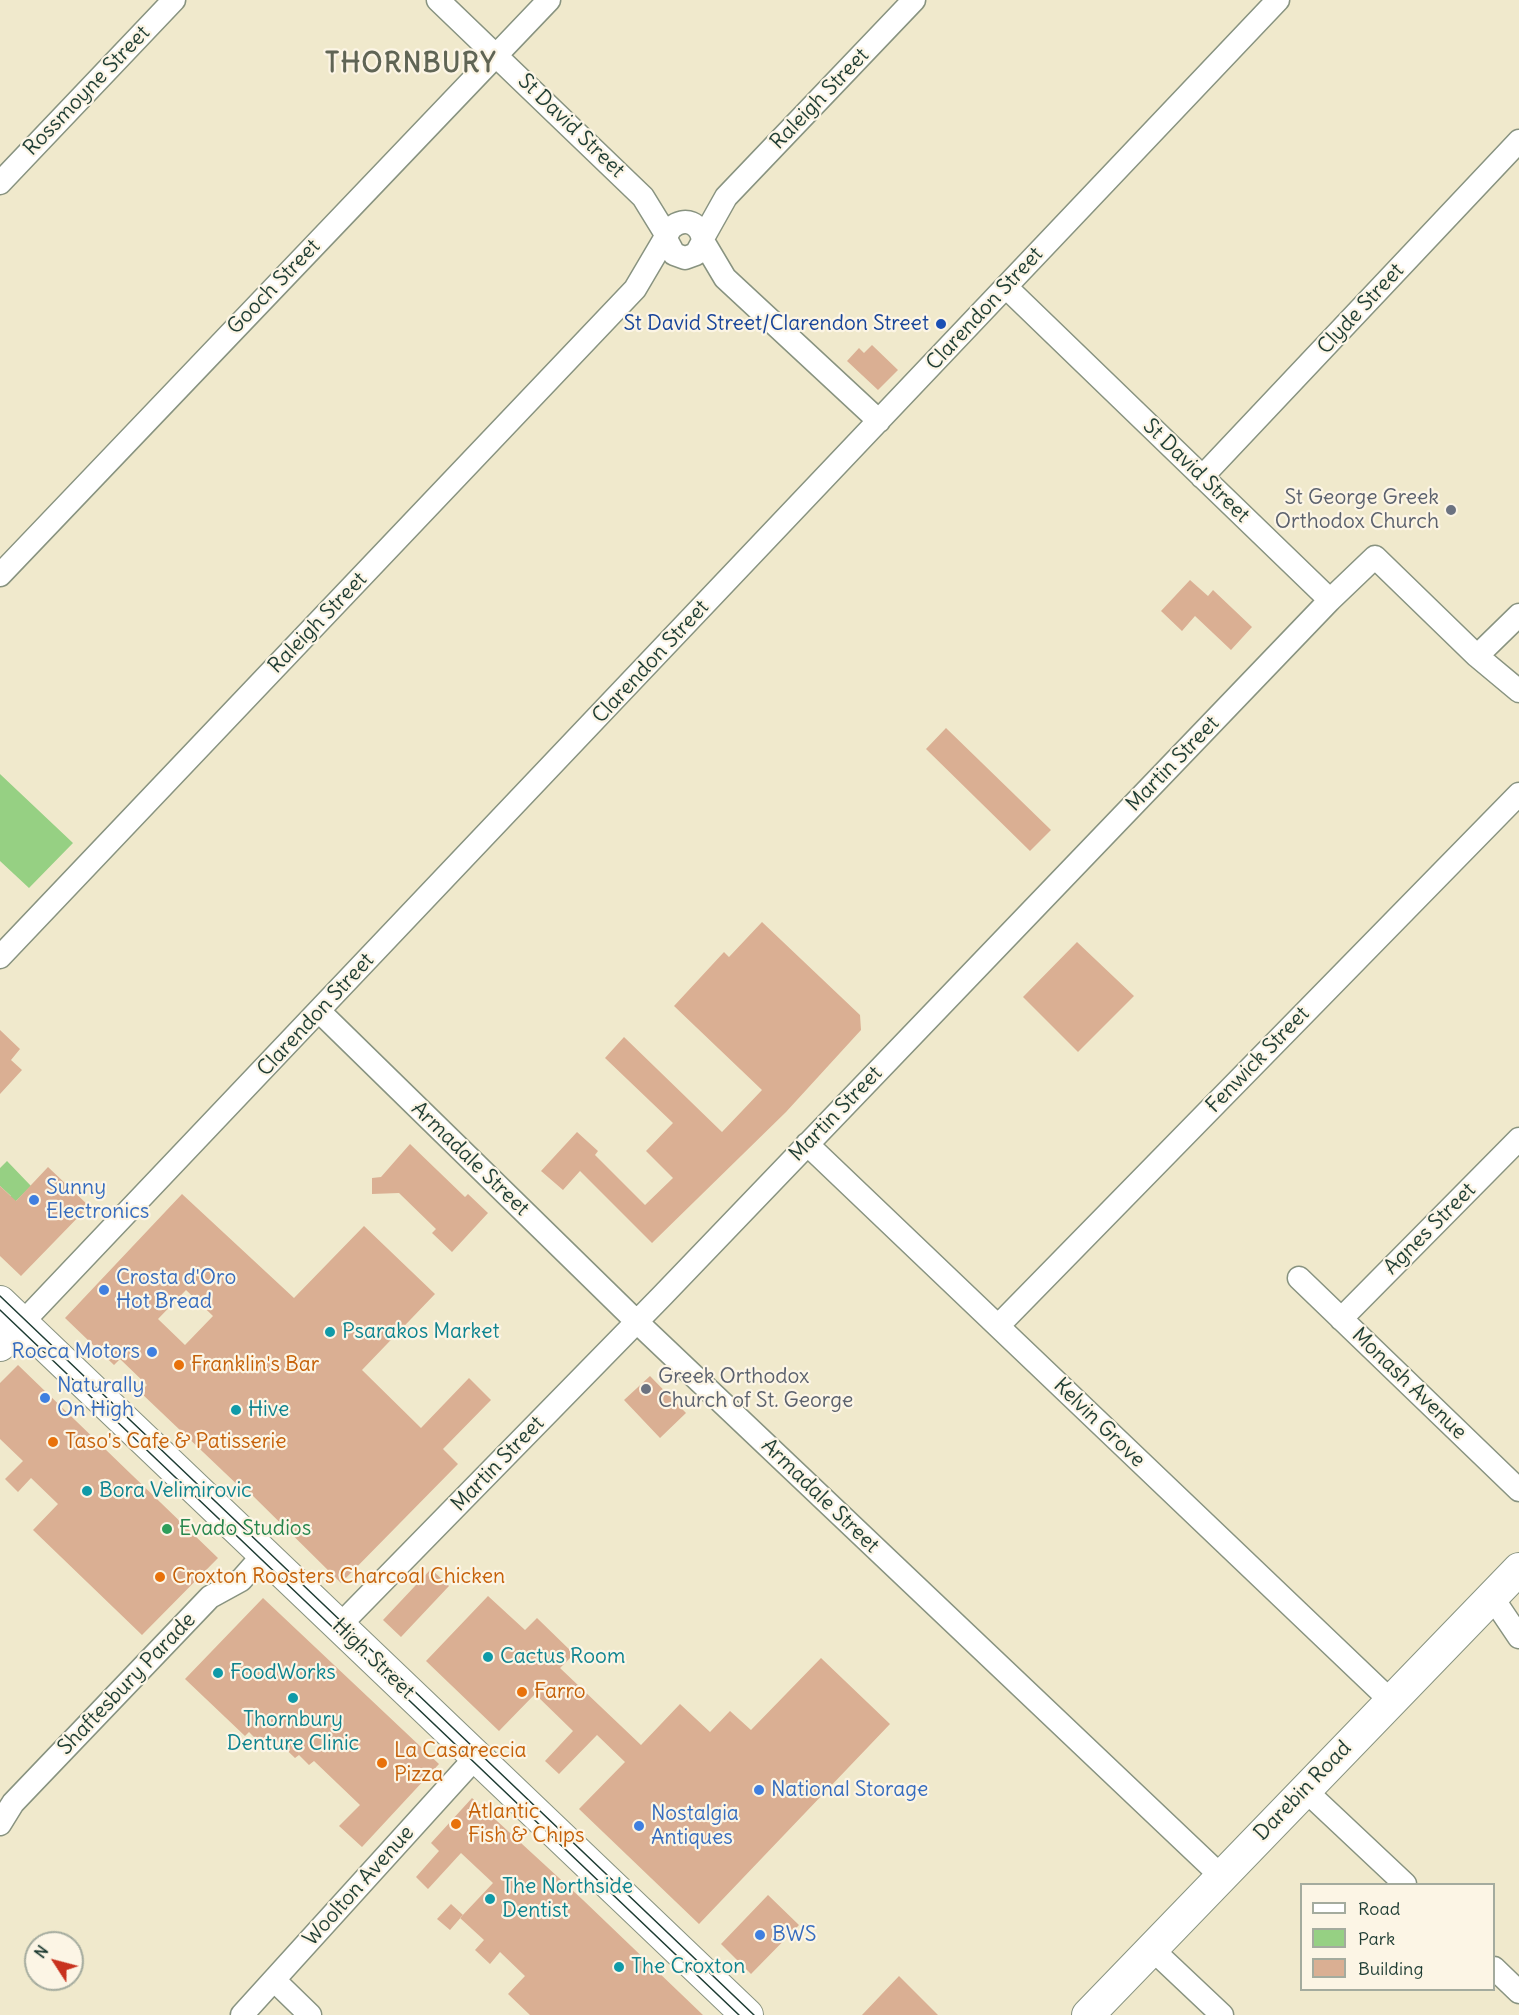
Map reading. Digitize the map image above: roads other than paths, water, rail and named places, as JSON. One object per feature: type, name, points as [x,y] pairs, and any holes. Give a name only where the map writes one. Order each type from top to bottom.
[{"type":"main road","points":[[0,1345],[11,1313]]},
{"type":"main road","name":"High Street","points":[[11,1313],[747,2015]]},
{"type":"main road","name":"Darebin Road","points":[[1088,2015],[1519,1569]]},
{"type":"street","name":"Rossmoyne Street","points":[[0,183],[174,0]]},
{"type":"street","name":"St David Street","points":[[438,0],[497,54],[676,230]]},
{"type":"street","name":"Gooch Street","points":[[0,575],[549,0]]},
{"type":"street","name":"Raleigh Street","points":[[0,957],[635,289],[676,230],[726,197],[914,0]]},
{"type":"street","name":"Clarendon Street","points":[[11,1313],[320,1012],[1278,0]]},
{"type":"street","name":"Clyde Street","points":[[1202,477],[1519,141]]},
{"type":"street","name":"Raleigh Street","points":[[703,239],[726,197]]},
{"type":"street","points":[[718,270],[674,254],[676,230],[696,225],[718,270],[879,421]]},
{"type":"street","points":[[686,258],[700,250],[703,239]]},
{"type":"street","name":"Raleigh Street","points":[[635,289],[686,258]]},
{"type":"street","name":"St David Street","points":[[1006,287],[1330,600]]},
{"type":"street","points":[[1330,600],[1375,557],[1477,656],[1519,691]]},
{"type":"street","name":"Martin Street","points":[[339,1626],[637,1322],[1330,600]]},
{"type":"street","points":[[1477,656],[1519,615]]},
{"type":"street","name":"Fenwick Street","points":[[998,1326],[1519,794]]},
{"type":"street","name":"Armadale Street","points":[[320,1012],[637,1322],[1221,1876]]},
{"type":"street","name":"Agnes Street","points":[[1341,1319],[1519,1139]]},
{"type":"street","name":"Kelvin Grove","points":[[807,1144],[1391,1701]]},
{"type":"street","name":"Monash Avenue","points":[[1299,1278],[1519,1490]]},
{"type":"street","name":"Shaftesbury Parade","points":[[0,1824],[13,1803],[210,1597],[241,1580],[264,1554]]},
{"type":"street","points":[[1492,1597],[1519,1636]]},
{"type":"street","name":"Woolton Avenue","points":[[242,2015],[476,1757]]},
{"type":"street","points":[[1305,1790],[1405,1883]]},
{"type":"street","points":[[1152,1949],[1222,2015]]},
{"type":"street","points":[[1495,1969],[1519,1992]]},
{"type":"street","points":[[274,1980],[310,2015]]},
{"type":"tram line","points":[[0,1296],[754,2015]]},
{"type":"tram line","points":[[0,1310],[739,2015]]},
{"type":"place","name":"St David Street/Clarendon Street","points":[[941,324]]},
{"type":"place","name":"St George Greek Orthodox Church","points":[[1451,510]]},
{"type":"place","name":"Sunny Electronics","points":[[34,1200]]},
{"type":"place","name":"Crosta d'Oro Hot Bread","points":[[104,1290]]},
{"type":"place","name":"Psarakos Market","points":[[330,1332]]},
{"type":"place","name":"Rocca Motors","points":[[152,1352]]},
{"type":"place","name":"Franklin's Bar","points":[[179,1365]]},
{"type":"place","name":"Greek Orthodox Church of St. George","points":[[646,1389]]},
{"type":"place","name":"Naturally On High","points":[[45,1398]]},
{"type":"place","name":"Hive","points":[[236,1410]]},
{"type":"place","name":"Taso's Cafe & Patisserie","points":[[53,1442]]},
{"type":"place","name":"Bora Velimirovic","points":[[87,1491]]},
{"type":"place","name":"Evado Studios","points":[[167,1529]]},
{"type":"place","name":"Croxton Roosters Charcoal Chicken","points":[[160,1577]]},
{"type":"place","name":"Cactus Room","points":[[488,1657]]},
{"type":"place","name":"FoodWorks","points":[[218,1673]]},
{"type":"place","name":"Farro","points":[[522,1692]]},
{"type":"place","name":"Thornbury Denture Clinic","points":[[293,1698]]},
{"type":"place","name":"La Casareccia Pizza","points":[[382,1763]]},
{"type":"place","name":"National Storage","points":[[759,1790]]},
{"type":"place","name":"Atlantic Fish & Chips","points":[[456,1824]]},
{"type":"place","name":"Nostalgia Antiques","points":[[639,1826]]},
{"type":"place","name":"The Northside Dentist","points":[[490,1899]]},
{"type":"place","name":"BWS","points":[[760,1935]]},
{"type":"place","name":"The Croxton","points":[[619,1967]]},
{"type":"district","name":"THORNBURY","points":[[411,64]]}]
